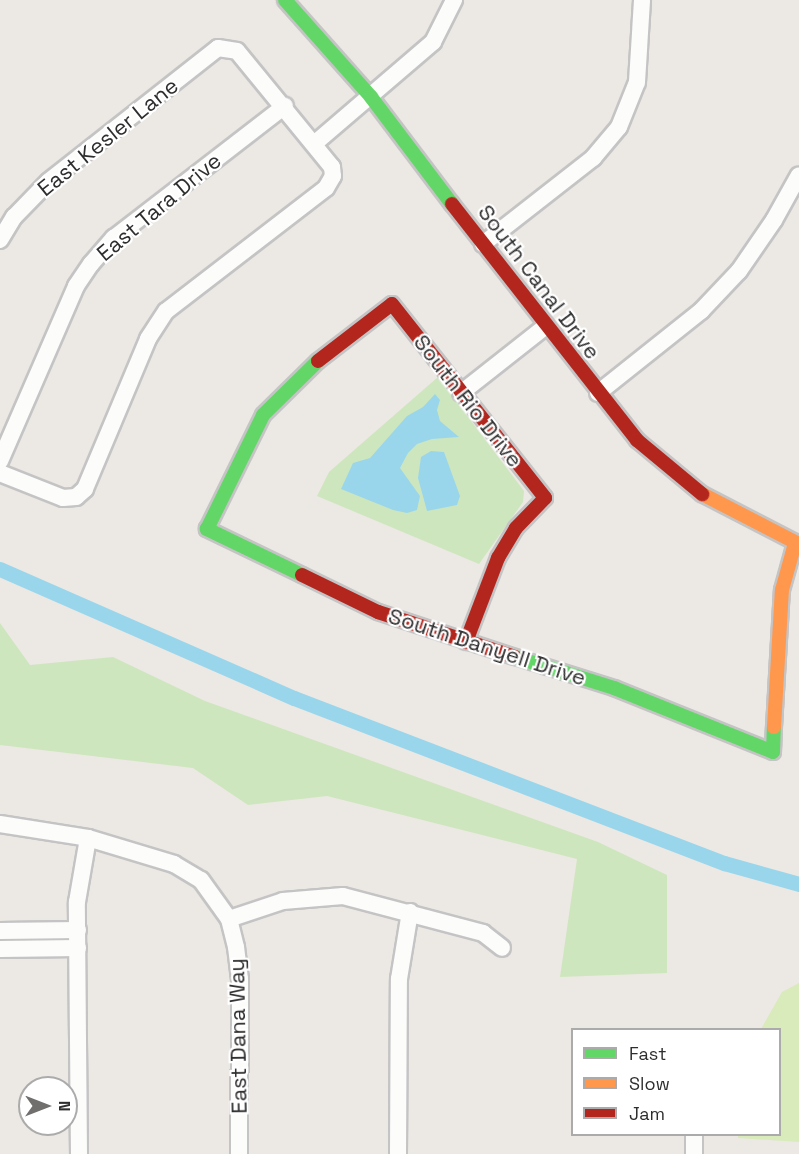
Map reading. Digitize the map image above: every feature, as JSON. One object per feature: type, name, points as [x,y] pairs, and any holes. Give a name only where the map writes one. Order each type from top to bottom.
[{"type":"street","name":"South Canal Drive","points":[[285,0],[371,97],[545,327],[637,440],[687,484],[744,521],[797,544]]},
{"type":"street","points":[[314,144],[433,42],[454,0]]},
{"type":"street","points":[[483,244],[594,158],[619,127],[637,82],[642,0]]},
{"type":"street","name":"East Kesler Lane","points":[[0,240],[14,217],[49,181],[218,48],[226,47],[237,51],[285,106]]},
{"type":"street","points":[[0,473],[63,498],[76,496],[85,489],[148,339],[166,311],[326,188],[333,176],[332,167],[285,106]]},
{"type":"street","name":"East Tara Drive","points":[[0,460],[76,286],[91,264],[114,238],[285,106]]},
{"type":"street","points":[[598,393],[701,311],[739,271],[774,220],[799,175]]},
{"type":"street","name":"South Rio Drive","points":[[207,530],[263,415],[331,348],[392,304],[545,498],[516,528],[498,558],[466,642]]},
{"type":"street","points":[[461,393],[545,327]]},
{"type":"street","name":"South Danyell Drive","points":[[207,530],[378,612],[614,688],[772,752],[782,590],[797,544]]},
{"type":"street","points":[[0,824],[88,838],[174,864],[201,880],[229,919],[283,901],[343,896],[483,933],[502,948]]},
{"type":"street","points":[[79,1154],[78,902],[88,838]]},
{"type":"street","points":[[398,1154],[399,979],[410,912]]},
{"type":"street","name":"East Dana Way","points":[[229,919],[240,979],[239,1154]]},
{"type":"street","points":[[0,931],[78,930]]},
{"type":"street","points":[[0,949],[78,948]]},
{"type":"street","points":[[694,1136],[694,1154]]},
{"type":"green space","points":[[438,377],[524,491],[523,502],[479,564],[317,496],[329,472]]},
{"type":"green space","points":[[0,623],[30,665],[113,657],[205,701],[598,842],[667,875],[667,973],[560,977],[577,859],[327,796],[248,805],[193,768],[0,745]]},
{"type":"green space","points":[[799,983],[799,1142],[738,1138],[738,1136],[781,1136],[781,1028],[762,1028],[782,992]]},
{"type":"water","points":[[435,394],[440,400],[437,410],[440,421],[459,437],[432,439],[417,444],[408,453],[400,468],[420,496],[417,510],[407,513],[393,510],[341,489],[353,463],[370,458],[407,416],[423,407]]},
{"type":"water","points":[[431,451],[444,452],[460,496],[457,505],[427,511],[418,478],[421,457]]},
{"type":"waterway","points":[[0,569],[294,698],[724,863],[799,884]]},
{"type":"traffic: fast","points":[[285,0],[371,97],[452,204]]},
{"type":"traffic: fast","points":[[302,575],[207,529],[263,415],[318,361]]},
{"type":"traffic: fast","points":[[515,657],[614,688],[773,752],[774,727]]},
{"type":"traffic: slow","points":[[702,494],[799,544]]},
{"type":"traffic: slow","points":[[774,727],[782,590],[795,543]]},
{"type":"traffic: jam","points":[[452,204],[637,440],[702,494]]},
{"type":"traffic: jam","points":[[318,361],[392,304],[545,498],[516,528],[498,558],[466,642]]},
{"type":"traffic: jam","points":[[302,575],[378,612],[515,657]]}]
